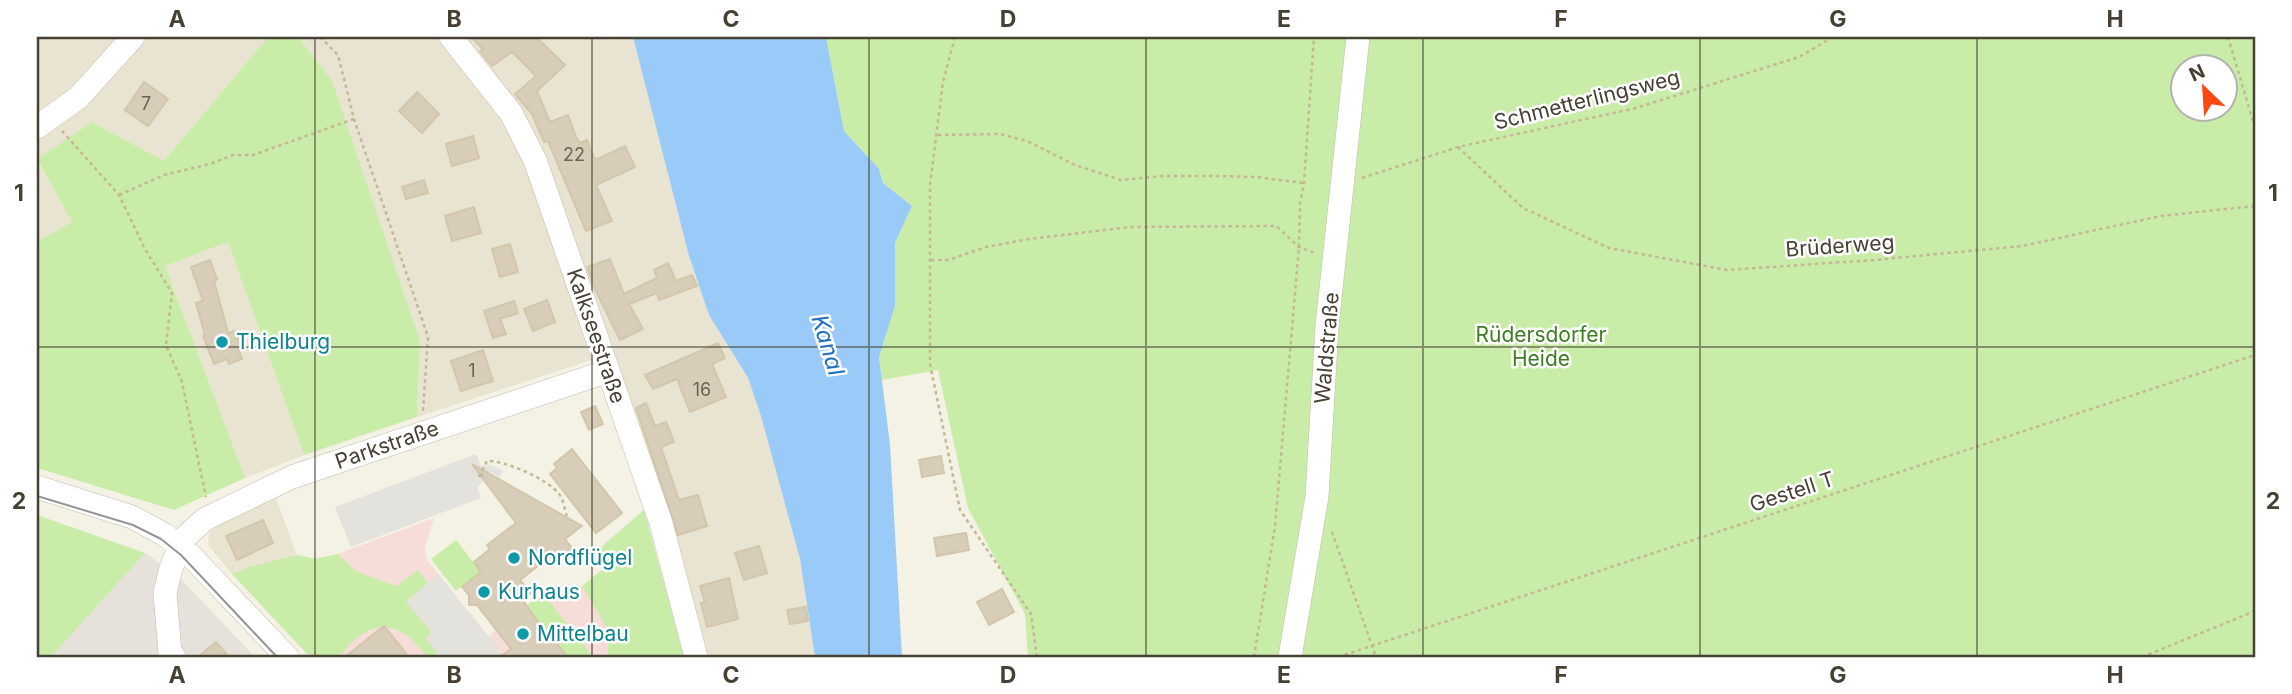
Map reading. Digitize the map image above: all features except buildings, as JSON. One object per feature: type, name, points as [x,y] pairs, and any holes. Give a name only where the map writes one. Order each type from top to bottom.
[{"type":"street","points":[[43,123],[78,98],[133,37]]},
{"type":"street","name":"Kalkseestraße","points":[[450,37],[511,113],[535,160],[661,523],[696,657]]},
{"type":"street","name":"Waldstraße","points":[[1290,657],[1317,496],[1327,326],[1358,37]]},
{"type":"street","name":"Parkstraße","points":[[179,545],[190,531],[210,516],[292,477],[608,371]]},
{"type":"street","points":[[37,488],[132,517],[156,529],[179,545],[287,657]]},
{"type":"street","points":[[170,656],[165,593],[179,545]]},
{"type":"path","points":[[320,37],[338,55],[354,119],[428,337],[422,433]]},
{"type":"path","points":[[955,37],[943,82],[930,185],[930,363],[960,510],[1031,614],[1037,657]]},
{"type":"path","points":[[1254,657],[1275,526],[1314,37]]},
{"type":"path","name":"Schmetterlingsweg","points":[[1344,184],[1458,147],[1636,108],[1799,57],[1833,37]]},
{"type":"path","points":[[2228,37],[2255,128]]},
{"type":"path","points":[[120,195],[164,175],[210,164],[233,155],[253,155],[354,119]]},
{"type":"path","points":[[43,123],[120,195],[145,249],[172,293],[166,345],[182,382],[210,516]]},
{"type":"path","points":[[938,135],[1000,134],[1027,141],[1075,165],[1121,180],[1163,176],[1214,176],[1257,177],[1304,183]]},
{"type":"path","name":"Brüderweg","points":[[1458,147],[1523,208],[1609,248],[1727,270],[2022,246],[2161,216],[2255,206]]},
{"type":"path","points":[[931,260],[948,260],[986,247],[1130,227],[1276,226],[1299,247],[1335,261]]},
{"type":"path","name":"Gestell T","points":[[1338,657],[2255,355]]},
{"type":"path","points":[[486,478],[479,475],[487,461],[511,466],[545,482],[559,494],[567,516]]},
{"type":"path","points":[[1331,529],[1376,657]]},
{"type":"path","points":[[2142,657],[2255,611]]},
{"type":"shaded area","points":[[37,37],[268,37],[164,161],[92,122],[37,159]]},
{"type":"shaded area","points":[[298,37],[633,37],[689,256],[709,315],[748,379],[761,416],[800,559],[815,657],[701,657],[594,359],[417,417],[420,341],[332,80]]},
{"type":"shaded area","points":[[37,160],[72,222],[37,242]]},
{"type":"shaded area","points":[[228,242],[304,455],[245,478],[165,266]]},
{"type":"shaded area","points":[[476,454],[481,466],[492,465],[503,471],[499,477],[490,472],[477,488],[481,498],[351,547],[335,507]]},
{"type":"shaded area","points":[[276,499],[297,555],[232,574],[208,545],[209,534],[227,520]]},
{"type":"shaded area","points":[[644,510],[684,657],[310,657],[232,574],[297,555],[315,559],[338,554],[434,518],[425,548],[426,559],[489,637],[543,593],[557,586],[563,595],[582,586],[603,569],[592,555]]},
{"type":"shaded area","points":[[145,553],[177,575],[255,657],[51,657]]},
{"type":"shaded area","points":[[438,574],[503,655],[441,657],[425,638],[432,632],[406,602]]},
{"type":"green space","points":[[268,37],[298,37],[332,80],[420,341],[417,417],[304,455],[228,242],[165,266],[245,478],[174,510],[37,468],[37,242],[72,222],[37,159],[92,122],[164,161]]},
{"type":"green space","name":"Rüdersdorfer Heide","points":[[826,37],[2255,37],[2255,657],[1028,657],[1025,614],[968,508],[938,370],[882,380],[879,357],[895,306],[895,243],[912,206],[883,183],[879,169],[844,131]]},
{"type":"green space","points":[[644,510],[684,657],[608,657],[607,628],[582,586],[603,569],[592,555]]},
{"type":"green space","points":[[37,515],[145,553],[51,657],[37,657]]},
{"type":"green space","points":[[456,540],[481,572],[456,591],[431,559]]},
{"type":"green space","points":[[338,554],[357,572],[396,586],[418,570],[428,583],[406,602],[432,633],[425,639],[438,653],[427,657],[406,635],[385,627],[374,628],[363,634],[352,642],[341,655],[343,657],[310,657],[232,574],[297,555],[315,559]]},
{"type":"green space","points":[[543,593],[593,657],[565,657],[532,612],[525,607]]},
{"type":"water","name":"Kanal","points":[[633,37],[826,37],[844,131],[879,169],[883,183],[912,206],[895,243],[895,306],[879,357],[890,445],[902,657],[815,657],[800,559],[761,416],[748,378],[709,315],[689,256]]},
{"type":"tram line","points":[[37,496],[133,525],[161,539],[181,555],[277,657]]},
{"type":"place","name":"Thielburg","points":[[222,342]]},
{"type":"place","name":"Nordflügel","points":[[514,558]]},
{"type":"place","name":"Kurhaus","points":[[484,592]]},
{"type":"place","name":"Mittelbau","points":[[523,634]]}]
